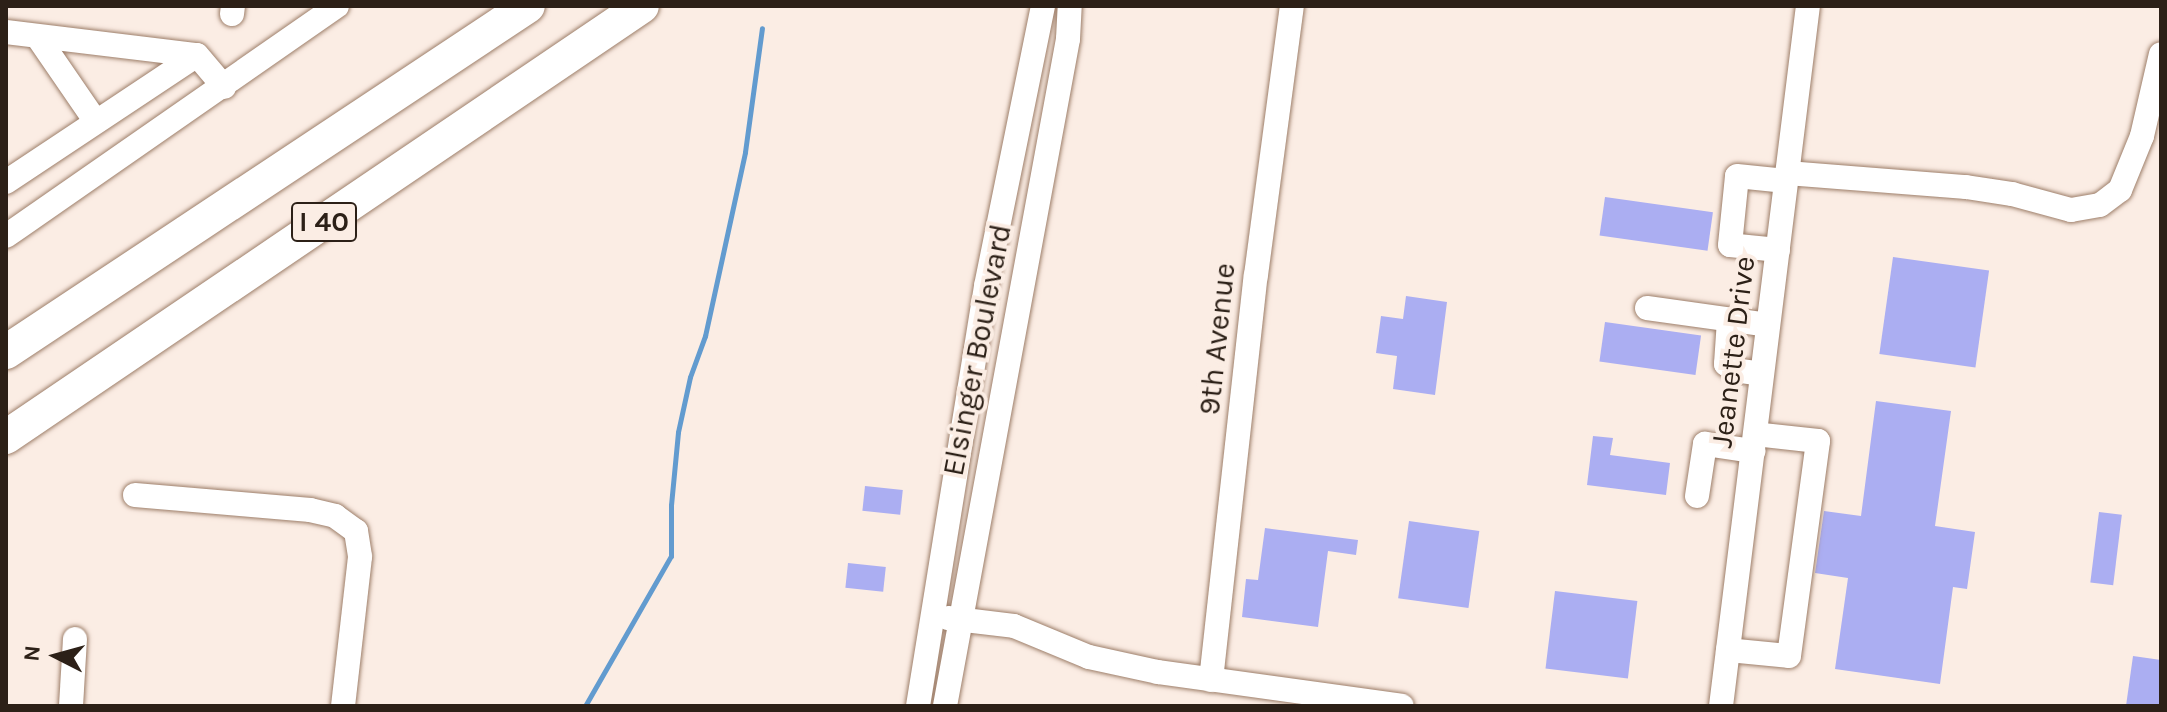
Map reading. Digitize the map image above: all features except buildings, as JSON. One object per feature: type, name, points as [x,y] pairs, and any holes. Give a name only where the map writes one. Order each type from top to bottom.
[{"type":"highway","name":"I 40","points":[[6,352],[528,6]]},
{"type":"highway","name":"I 40","points":[[6,437],[642,6]]},
{"type":"street","points":[[6,236],[337,6]]},
{"type":"street","name":"Elsinger Boulevard","points":[[918,706],[986,286],[1043,6]]},
{"type":"street","name":"Elsinger Boulevard","points":[[945,706],[1068,39],[1070,6]]},
{"type":"street","name":"9th Avenue","points":[[1211,680],[1256,275],[1292,6]]},
{"type":"street","name":"Jeanette Drive","points":[[1721,706],[1808,6]]},
{"type":"street","points":[[6,32],[197,55],[224,87]]},
{"type":"street","points":[[37,36],[96,122]]},
{"type":"street","points":[[1778,250],[1730,245],[1737,176],[1966,187],[2012,194],[2071,210],[2100,205],[2120,190],[2142,136],[2161,54]]},
{"type":"street","points":[[6,182],[197,55]]},
{"type":"street","points":[[986,286],[1001,317],[987,410],[991,447]]},
{"type":"street","points":[[1647,308],[1768,325]]},
{"type":"street","points":[[1729,320],[1726,364],[1734,370],[1762,374]]},
{"type":"street","points":[[1697,496],[1705,444],[1818,441],[1789,656],[1728,650]]},
{"type":"street","points":[[135,495],[310,510],[335,516],[356,531],[360,557],[343,706]]},
{"type":"street","points":[[931,617],[1014,626],[1089,657],[1211,680],[1402,706]]},
{"type":"street","points":[[71,706],[75,639]]},
{"type":"waterway","points":[[585,706],[671,556],[671,505],[678,432],[690,377],[705,336],[745,152],[762,28]]}]
